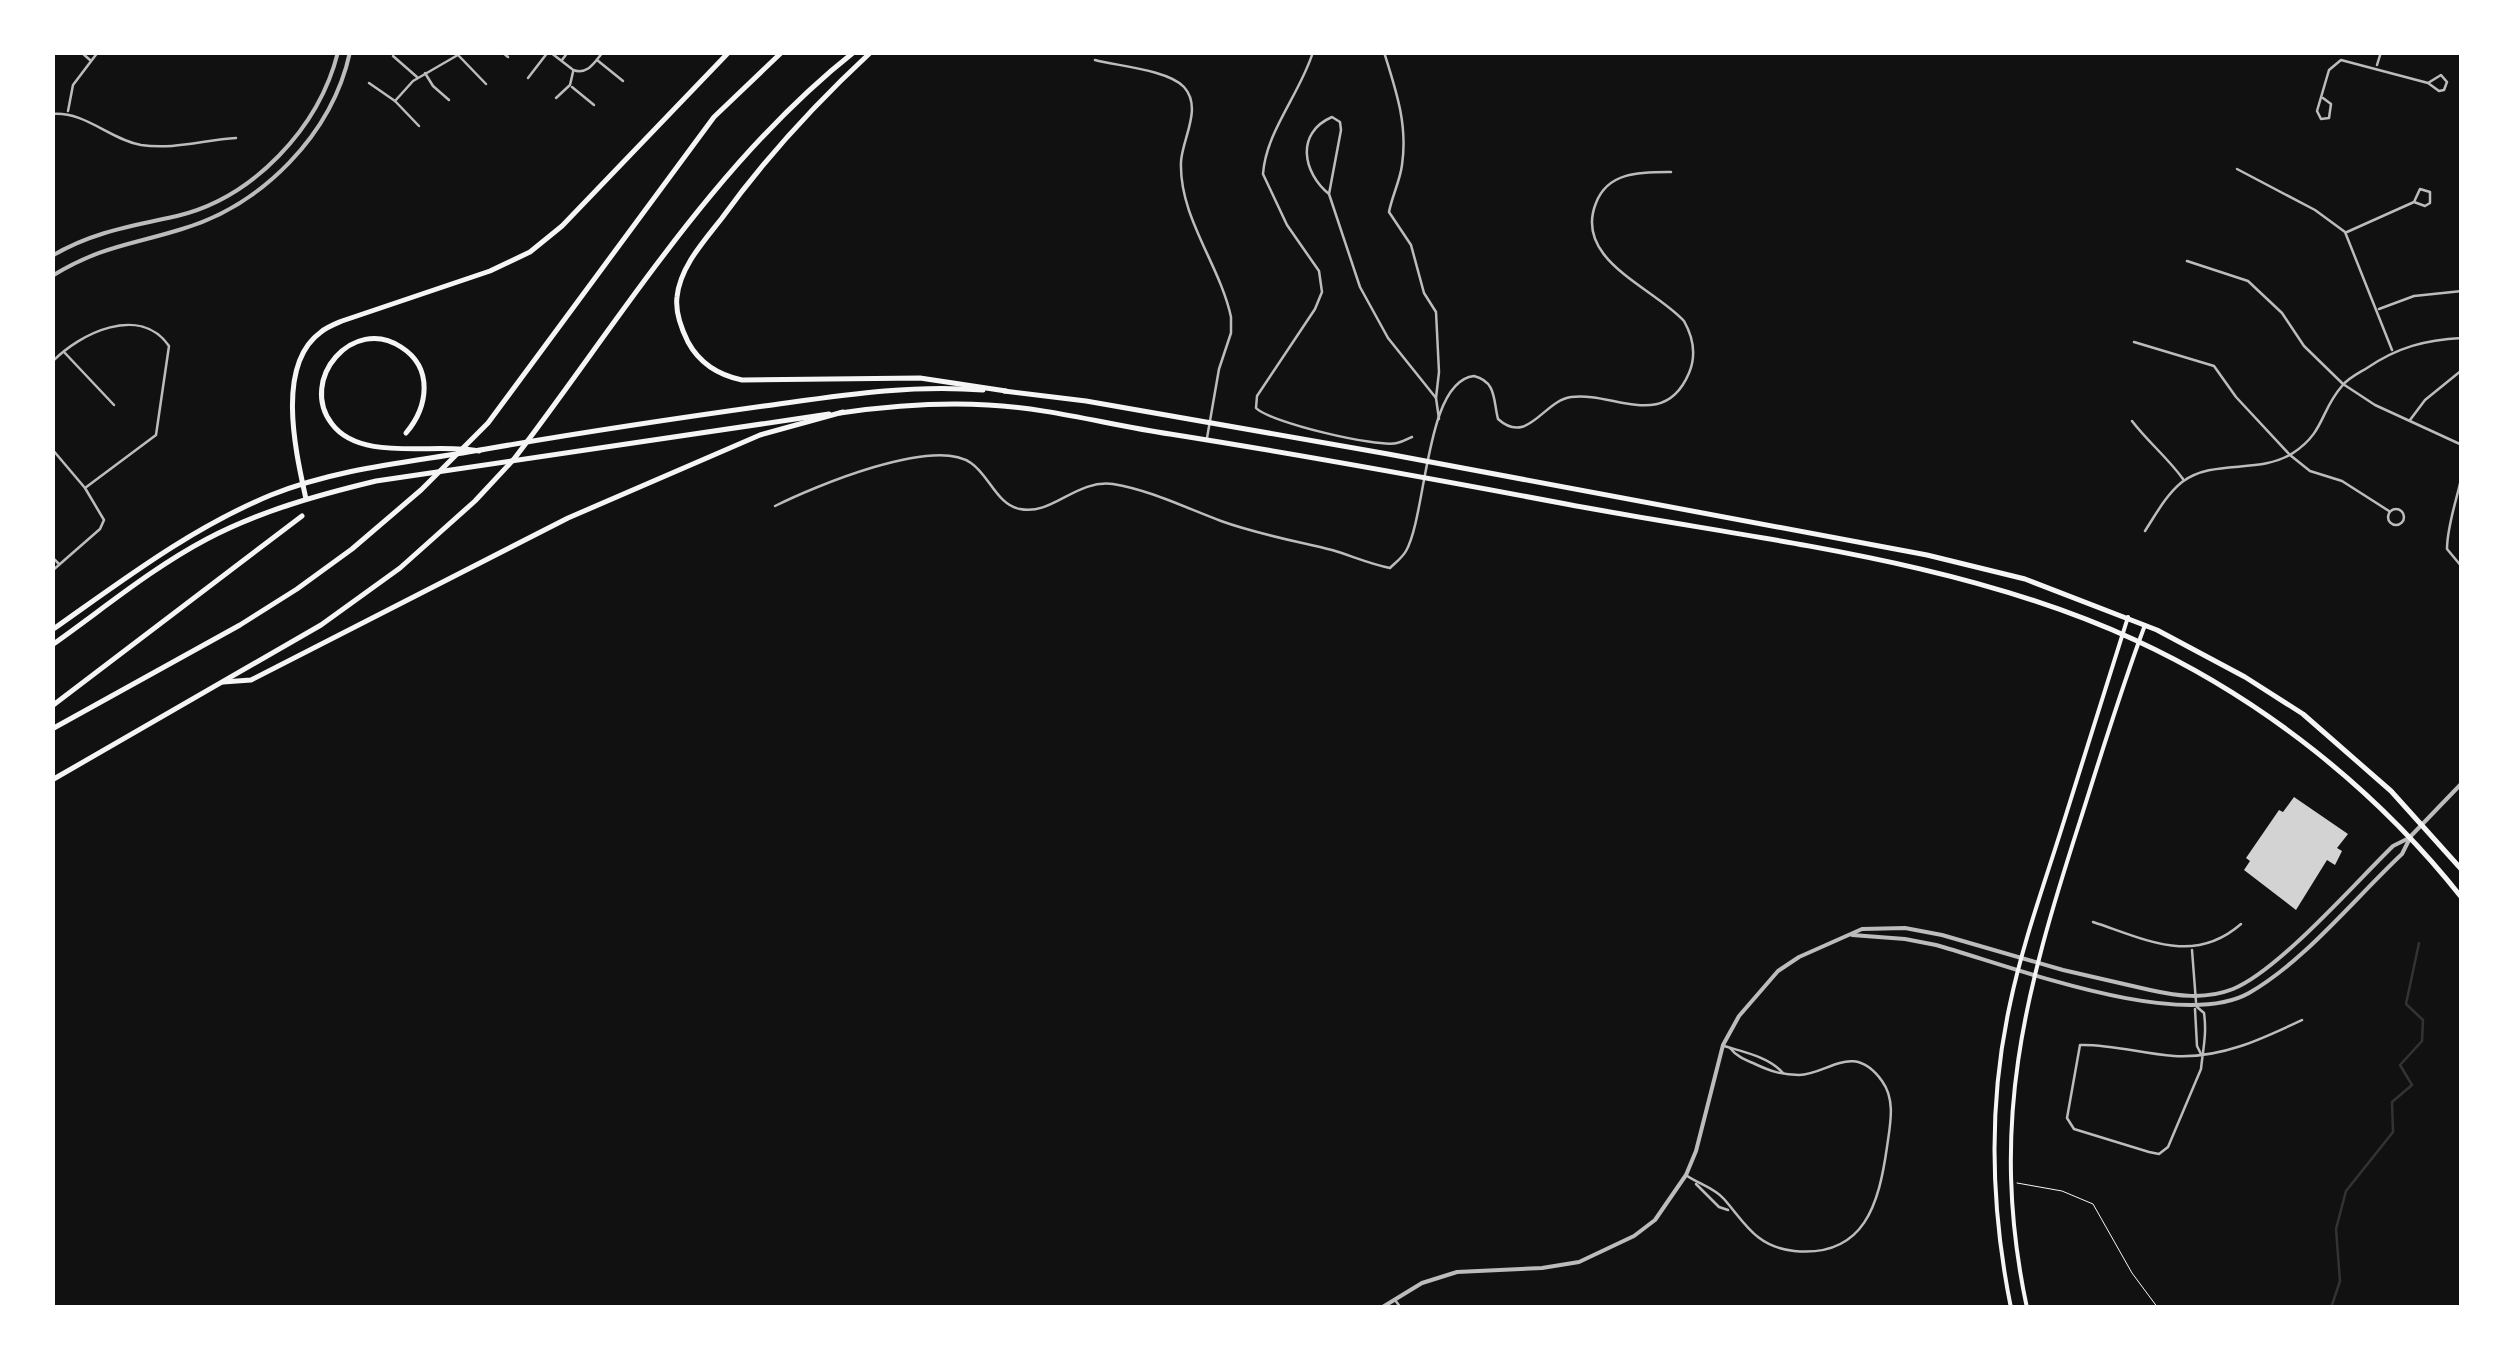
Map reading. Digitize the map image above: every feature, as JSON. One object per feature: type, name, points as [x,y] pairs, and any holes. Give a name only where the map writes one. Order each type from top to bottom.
[{"type":"main road","points":[[306,499],[294,445],[293,390],[307,347],[320,332],[490,271],[530,252],[562,226],[729,52]]},
{"type":"main road","points":[[52,729],[240,625],[296,589],[352,549],[421,490],[488,423],[714,116],[782,52]]},
{"type":"main road","points":[[52,780],[321,625],[400,568],[476,501],[514,459],[727,176],[797,102],[854,52]]},
{"type":"main road","points":[[871,52],[764,160],[689,262],[677,299],[684,335],[693,352],[715,372],[742,380],[920,378],[1086,401],[1964,562],[2049,587],[2145,624],[2208,656],[2303,714],[2366,768],[2462,870]]},
{"type":"main road","points":[[406,434],[423,406],[423,373],[415,359],[388,340],[357,340],[344,348],[326,372],[322,385],[326,416],[343,436],[374,446],[459,447],[479,451]]},
{"type":"main road","points":[[52,630],[177,542],[302,483],[377,465],[600,429],[867,392],[931,387],[1006,391]]},
{"type":"main road","points":[[52,645],[193,547],[306,499],[376,481],[843,412],[924,404],[992,405],[1424,478],[1938,573],[2044,604],[2139,641],[2247,702],[2295,736],[2410,838],[2462,898]]},
{"type":"main road","points":[[220,683],[251,680],[527,538],[614,498],[760,435],[843,412]]},
{"type":"main road","points":[[52,706],[302,516]]},
{"type":"main road","points":[[2012,1308],[2000,1245],[1994,1154],[2002,1052],[2022,958],[2128,617]]},
{"type":"main road","points":[[2027,1308],[2015,1238],[2011,1183],[2018,1046],[2036,962],[2145,624]]},
{"type":"street","points":[[81,52],[91,60]]},
{"type":"street","points":[[68,112],[73,85],[98,52]]},
{"type":"street","points":[[52,256],[102,232],[193,211],[258,175],[304,127],[328,83],[338,52]]},
{"type":"street","points":[[52,276],[108,247],[184,229],[225,212],[266,186],[297,156],[317,127],[341,84],[350,52]]},
{"type":"street","points":[[444,52],[452,58]]},
{"type":"street","points":[[502,52],[508,57]]},
{"type":"street","points":[[528,78],[549,52],[581,72],[590,69],[603,52]]},
{"type":"street","points":[[560,61],[568,52]]},
{"type":"street","points":[[1313,52],[1304,81],[1278,122],[1263,168],[1287,226],[1319,271],[1322,292],[1315,309],[1256,396],[1256,408],[1270,419],[1312,430],[1391,444],[1412,437]]},
{"type":"street","points":[[1384,52],[1405,137],[1402,170],[1390,212],[1411,245],[1424,292],[1436,312],[1436,398],[1440,420]]},
{"type":"street","points":[[2376,68],[2381,52]]},
{"type":"street","points":[[395,101],[425,73],[461,54],[486,84]]},
{"type":"street","points":[[392,56],[418,78]]},
{"type":"street","points":[[597,60],[624,80]]},
{"type":"street","points":[[1096,60],[1172,79],[1186,88],[1192,103],[1181,160],[1184,192],[1231,317],[1231,333],[1219,369],[1206,440]]},
{"type":"street","points":[[2323,98],[2329,70],[2336,62],[2347,60],[2428,83]]},
{"type":"street","points":[[556,98],[570,85],[573,70]]},
{"type":"street","points":[[425,73],[449,100]]},
{"type":"street","points":[[369,83],[395,101],[419,126]]},
{"type":"street","points":[[570,85],[594,104]]},
{"type":"street","points":[[52,114],[68,112],[108,135],[140,145],[174,147],[236,138]]},
{"type":"street","points":[[1329,194],[1341,130],[1340,122],[1332,118],[1316,126],[1306,149],[1306,164],[1311,176],[1329,194],[1371,308],[1388,338],[1436,398]]},
{"type":"street","points":[[2238,169],[2315,210],[2346,232],[2392,351]]},
{"type":"street","points":[[775,506],[856,471],[940,454],[972,463],[1014,508],[1041,507],[1090,484],[1115,484],[1226,523],[1390,568],[1405,554],[1412,537],[1427,462],[1451,388],[1466,376],[1482,378],[1489,384],[1498,419],[1518,429],[1555,402],[1570,397],[1648,406],[1668,398],[1683,383],[1694,352],[1684,321],[1603,255],[1591,224],[1596,200],[1608,184],[1629,174],[1671,172]]},
{"type":"street","points":[[2346,232],[2414,202]]},
{"type":"street","points":[[2187,261],[2248,281],[2282,313],[2304,346],[2343,384],[2375,405],[2462,445]]},
{"type":"street","points":[[2378,310],[2414,296],[2462,290]]},
{"type":"street","points":[[52,362],[102,328],[134,326],[162,336],[170,346],[156,434],[85,488]]},
{"type":"street","points":[[2145,531],[2184,480],[2218,469],[2263,467],[2290,455],[2315,437],[2343,384],[2392,351],[2430,340],[2462,338]]},
{"type":"street","points":[[2134,342],[2214,366],[2236,397],[2290,455],[2310,471],[2342,481],[2389,511]]},
{"type":"street","points":[[63,351],[114,405]]},
{"type":"street","points":[[2409,421],[2425,400],[2462,370]]},
{"type":"street","points":[[2132,420],[2184,480]]},
{"type":"street","points":[[52,449],[104,514],[103,524],[52,572]]},
{"type":"street","points":[[2462,475],[2446,549],[2462,568]]},
{"type":"street","points":[[52,557],[60,564]]},
{"type":"street","points":[[1852,935],[1905,938],[2176,1007],[2236,999],[2268,980],[2402,854],[2410,838],[2462,783]]},
{"type":"street","points":[[1381,1308],[1422,1282],[1457,1272],[1579,1262],[1607,1251],[1654,1220],[1686,1175],[1696,1151],[1723,1045],[1739,1016],[1778,971],[1808,952],[1862,929],[1909,928],[2180,996],[2233,989],[2259,972],[2393,846],[2410,838]]},
{"type":"street","points":[[2093,922],[2160,944],[2192,948],[2216,941],[2241,924]]},
{"type":"street","points":[[2192,948],[2196,1046],[2202,1056]]},
{"type":"street","points":[[2197,1006],[2204,1013],[2206,1024],[2207,1042],[2202,1056],[2202,1068],[2168,1148],[2159,1154],[2074,1129],[2067,1118],[2080,1045],[2108,1044],[2174,1056],[2202,1056],[2255,1042],[2302,1020]]},
{"type":"street","points":[[1695,1182],[1725,1200],[1751,1233],[1771,1245],[1794,1251],[1821,1250],[1845,1241],[1862,1227],[1874,1209],[1881,1180],[1891,1107],[1878,1076],[1864,1066],[1842,1061],[1809,1073],[1783,1073],[1769,1062],[1723,1045]]},
{"type":"street","points":[[1686,1175],[1719,1207],[1730,1210]]},
{"type":"street","points":[[1394,1298],[1401,1308]]},
{"type":"path","points":[[2011,1183],[2062,1192],[2093,1204],[2132,1274],[2158,1308]]},
{"type":"building","points":[[2294,797],[2348,834],[2337,848],[2342,851],[2335,865],[2327,860],[2296,910],[2244,870],[2250,861],[2246,858],[2279,810],[2283,812]]},
{"type":"waterway","points":[[2331,1308],[2340,1281],[2336,1229],[2346,1191],[2393,1132],[2392,1102],[2412,1085],[2400,1065],[2422,1041],[2423,1020],[2406,1004],[2419,943]]}]
